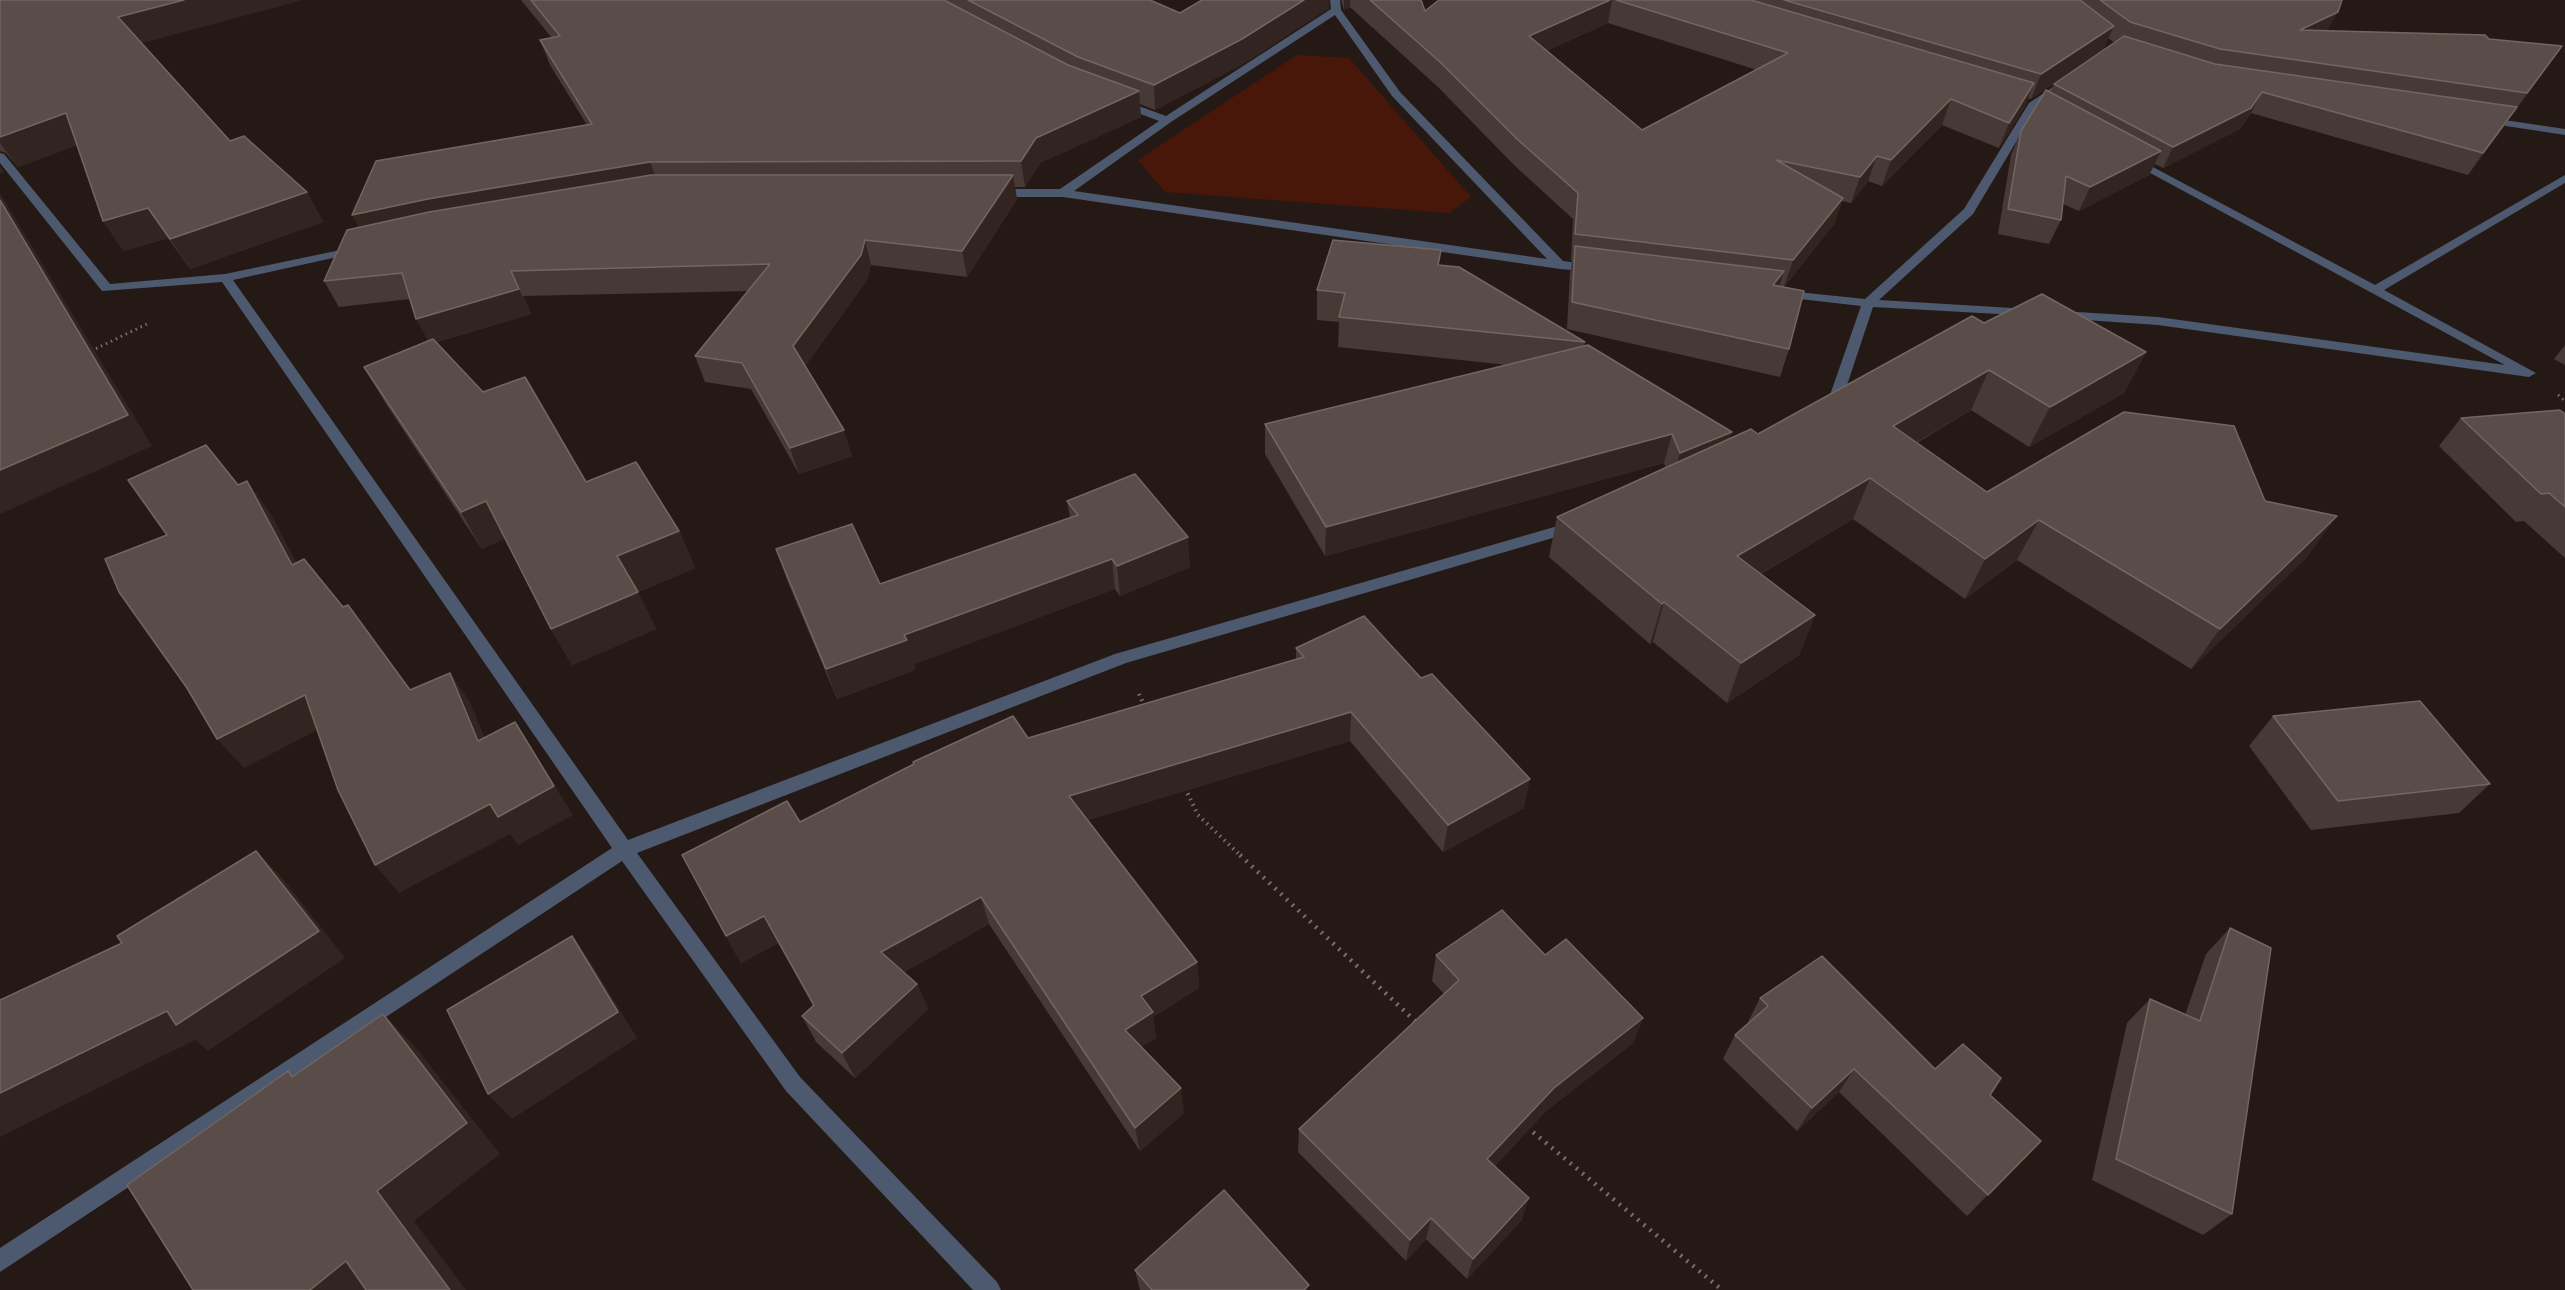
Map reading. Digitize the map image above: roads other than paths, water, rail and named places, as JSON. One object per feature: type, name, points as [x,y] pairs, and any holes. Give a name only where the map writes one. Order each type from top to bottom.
[{"type":"street","points":[[1063,193],[1336,5],[1396,94],[1560,265]]},
{"type":"street","points":[[1808,416],[1836,397],[1868,303],[1969,211],[2032,106],[2069,81]]},
{"type":"street","points":[[1106,97],[1167,120]]},
{"type":"street","points":[[2472,118],[2565,132]]},
{"type":"street","points":[[0,156],[107,288],[225,278],[373,246]]},
{"type":"street","points":[[1773,291],[1868,303],[2158,321],[2529,373],[2126,156]]},
{"type":"street","points":[[2375,290],[2565,178]]},
{"type":"street","points":[[980,193],[1063,193],[1607,271]]},
{"type":"street","points":[[225,278],[624,850],[793,1084],[988,1290]]},
{"type":"street","points":[[0,1261],[624,850],[1121,658],[1590,521]]}]
